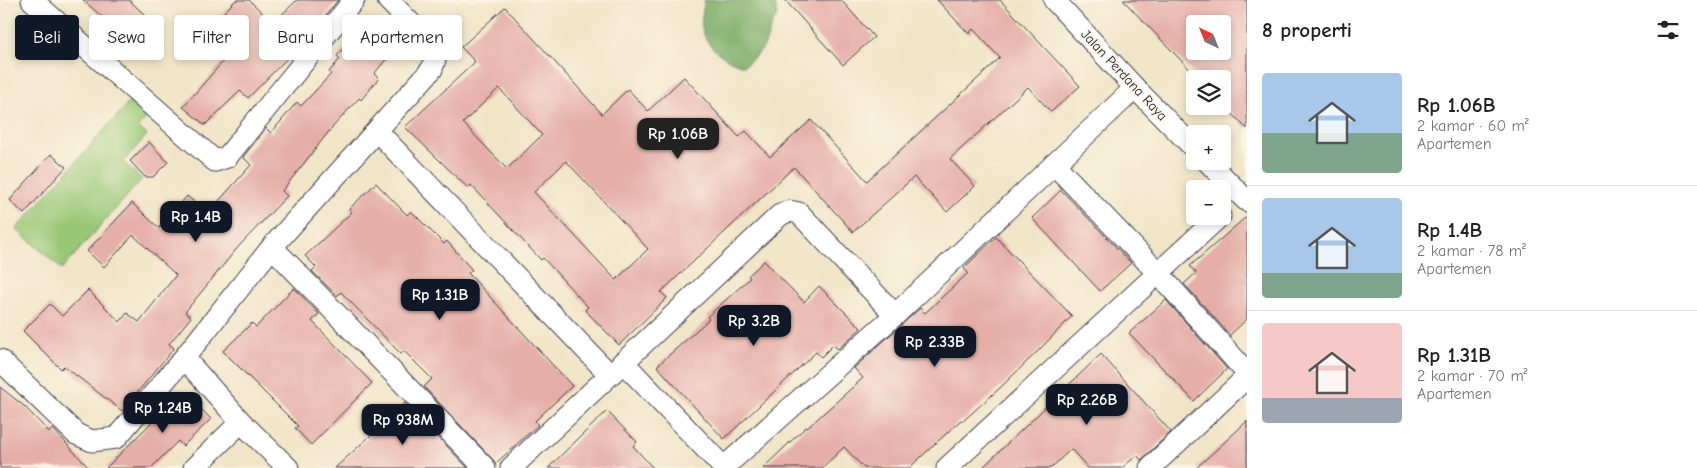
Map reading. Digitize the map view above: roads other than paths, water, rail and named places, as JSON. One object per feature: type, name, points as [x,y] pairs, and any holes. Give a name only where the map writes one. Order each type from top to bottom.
[{"type":"street","points":[[32,0],[215,161],[227,157],[354,0]]},
{"type":"street","points":[[0,360],[76,434],[92,441],[116,438],[184,358],[272,247],[378,132],[432,69],[436,56],[432,46],[388,0]]},
{"type":"street","name":"Jalan Perdana Raya","points":[[1054,0],[1186,140]]},
{"type":"street","points":[[378,132],[616,368],[724,468],[895,315],[1135,88]]},
{"type":"street","points":[[1054,164],[1158,273],[1247,373]]},
{"type":"street","points":[[1217,170],[1245,196],[1231,207]]},
{"type":"street","points":[[511,468],[780,215],[789,211],[799,213],[895,315]]},
{"type":"street","points":[[946,468],[1210,225]]},
{"type":"street","points":[[272,247],[485,468]]},
{"type":"street","points":[[184,358],[241,422],[288,468]]},
{"type":"street","points":[[1150,468],[1247,377]]},
{"type":"street","points":[[194,468],[241,422]]}]
